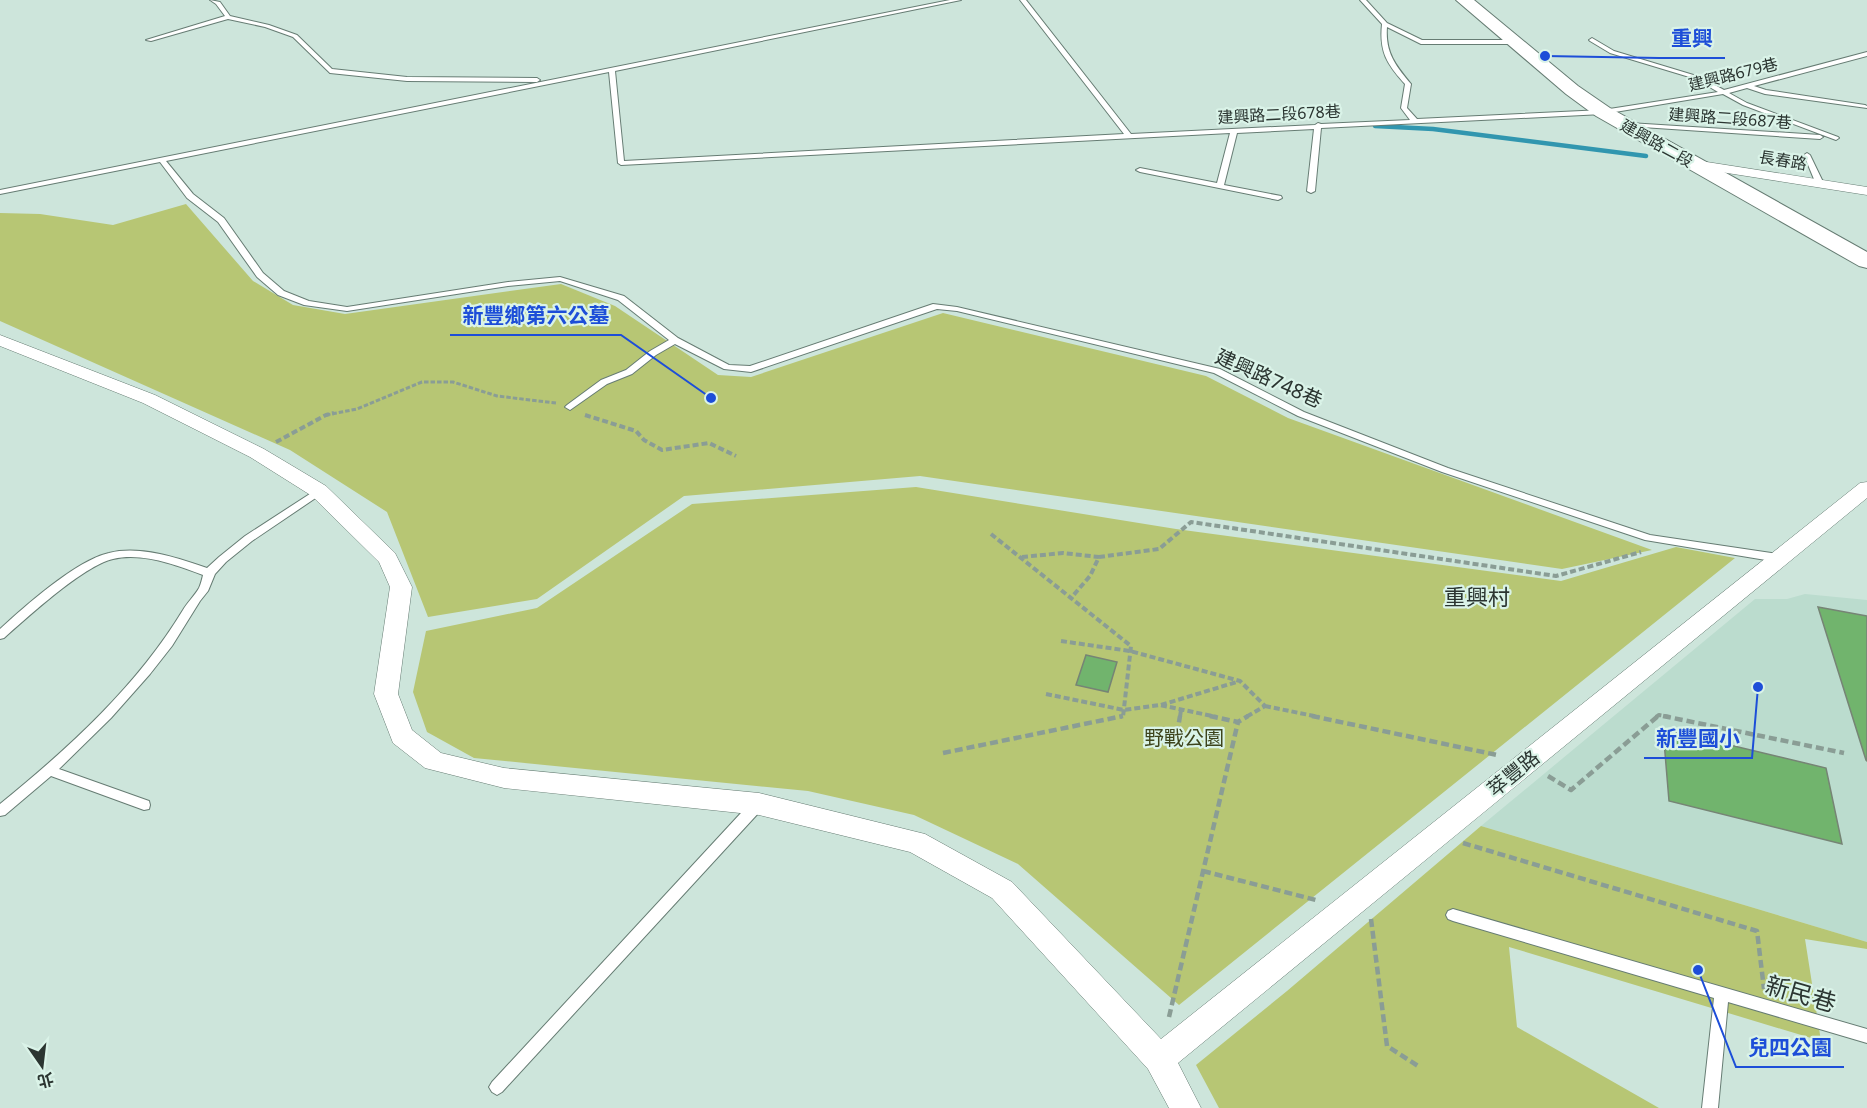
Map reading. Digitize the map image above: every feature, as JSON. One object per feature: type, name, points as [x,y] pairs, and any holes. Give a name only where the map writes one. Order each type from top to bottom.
[{"type":"street","name":"建興路二段","points":[[1464,0],[1603,112],[1867,261]]},
{"type":"street","name":"長春路","points":[[1694,164],[1867,191]]},
{"type":"street","points":[[0,340],[149,399],[257,453],[319,490],[388,558],[401,587],[386,694],[402,736],[434,761],[504,778],[759,804],[916,842],[1002,890],[1159,1059],[1186,1108]]},
{"type":"street","name":"萃豐路","points":[[1159,1059],[1867,488]]},
{"type":"lane","points":[[213,0],[228,16]]},
{"type":"lane","points":[[0,192],[958,0]]},
{"type":"lane","points":[[1023,0],[1129,136]]},
{"type":"lane","points":[[1363,0],[1385,24],[1421,42],[1515,42]]},
{"type":"lane","points":[[149,40],[228,16],[295,36],[330,71],[407,80],[560,80]]},
{"type":"lane","points":[[1385,24],[1382,42],[1390,65],[1408,84],[1404,108],[1414,120]]},
{"type":"lane","points":[[1592,40],[1612,52],[1698,78],[1722,92]]},
{"type":"lane","name":"建興路679巷","points":[[1603,112],[1722,92],[1867,54]]},
{"type":"lane","name":"建興路二段678巷","points":[[612,69],[621,163],[1414,120],[1603,112]]},
{"type":"lane","points":[[1746,86],[1765,92],[1865,107]]},
{"type":"lane","name":"建興路二段687巷","points":[[1623,124],[1836,138],[1795,124],[1722,92]]},
{"type":"lane","points":[[1311,191],[1318,126]]},
{"type":"lane","points":[[1220,185],[1234,130]]},
{"type":"lane","points":[[1807,155],[1820,184]]},
{"type":"lane","name":"建興路748巷","points":[[162,160],[190,196],[221,220],[260,275],[281,292],[307,303],[347,309],[508,284],[560,279],[621,298],[675,340],[727,367],[751,369],[936,306],[957,309],[1217,371],[1301,414],[1445,470],[1649,538],[1778,558]]},
{"type":"lane","points":[[1140,170],[1278,198]]},
{"type":"lane","points":[[570,407],[604,382],[629,372],[653,353],[675,340]]},
{"type":"lane","points":[[0,811],[49,770],[103,717],[165,648],[196,598],[204,592],[209,573],[242,544],[319,490]]},
{"type":"lane","points":[[0,636],[20,618],[88,567],[110,555],[165,560],[209,573]]},
{"type":"lane","points":[[49,770],[144,805]]},
{"type":"lane","points":[[497,1087],[759,804]]},
{"type":"lane","name":"新民巷","points":[[1453,915],[1867,1036]]},
{"type":"lane","points":[[1710,1108],[1722,994]]},
{"type":"path","points":[[257,453],[326,416],[357,409],[422,382],[453,382],[497,396],[537,399],[570,407],[584,415],[636,431],[644,441],[662,450],[709,442],[736,456]]},
{"type":"path","points":[[1021,557],[1063,553],[1099,557],[1159,549],[1191,522],[1556,576],[1677,542]]},
{"type":"path","points":[[943,753],[1123,717],[1131,646],[991,534]]},
{"type":"path","points":[[1071,598],[1090,576],[1099,557]]},
{"type":"path","points":[[1061,641],[1130,651],[1240,681],[1265,706],[1497,755]]},
{"type":"path","points":[[1046,693],[1124,710],[1160,705],[1240,681]]},
{"type":"path","points":[[1160,705],[1238,722],[1265,706]]},
{"type":"path","points":[[1175,746],[1181,710]]},
{"type":"path","points":[[1524,764],[1571,790],[1659,715],[1844,753]]},
{"type":"path","points":[[1168,1019],[1238,722]]},
{"type":"path","points":[[1459,842],[1757,931],[1766,1006]]},
{"type":"path","points":[[1203,871],[1317,900]]},
{"type":"path","points":[[1371,915],[1387,1046],[1418,1066]]},
{"type":"shaded area","points":[[1805,594],[1867,600],[1867,942],[1481,826],[1755,599],[1787,599]]},
{"type":"green space","points":[[186,204],[253,281],[293,305],[345,314],[561,284],[615,306],[718,375],[751,377],[943,313],[1206,376],[1288,418],[1652,550],[1562,569],[920,476],[684,496],[537,599],[428,617],[387,512],[290,450],[0,321],[0,213],[40,214],[113,225]]},
{"type":"green space","name":"野戰公園","points":[[916,487],[1176,529],[1561,581],[1676,547],[1735,558],[1179,1005],[1018,864],[914,815],[808,791],[474,758],[427,732],[413,692],[426,631],[537,608],[692,504]]},
{"type":"green space","points":[[1481,826],[1867,942],[1867,949],[1805,939],[1821,1041],[1509,947],[1517,1027],[1659,1108],[1219,1108],[1196,1065]]},
{"type":"building","points":[[1818,607],[1867,616],[1867,761],[1866,760]]},
{"type":"building","points":[[1086,655],[1117,662],[1108,692],[1076,685]]},
{"type":"building","points":[[1663,729],[1826,768],[1842,844],[1669,801]]},
{"type":"waterway","points":[[1375,126],[1433,129],[1646,156]]},
{"type":"place","name":"重興","points":[[1545,56]]},
{"type":"place","name":"新豐鄉第六公墓","points":[[711,398]]},
{"type":"place","name":"新豐國小","points":[[1758,687]]},
{"type":"place","name":"兒四公園","points":[[1698,970]]},
{"type":"district","name":"重興村","points":[[1477,596]]}]
